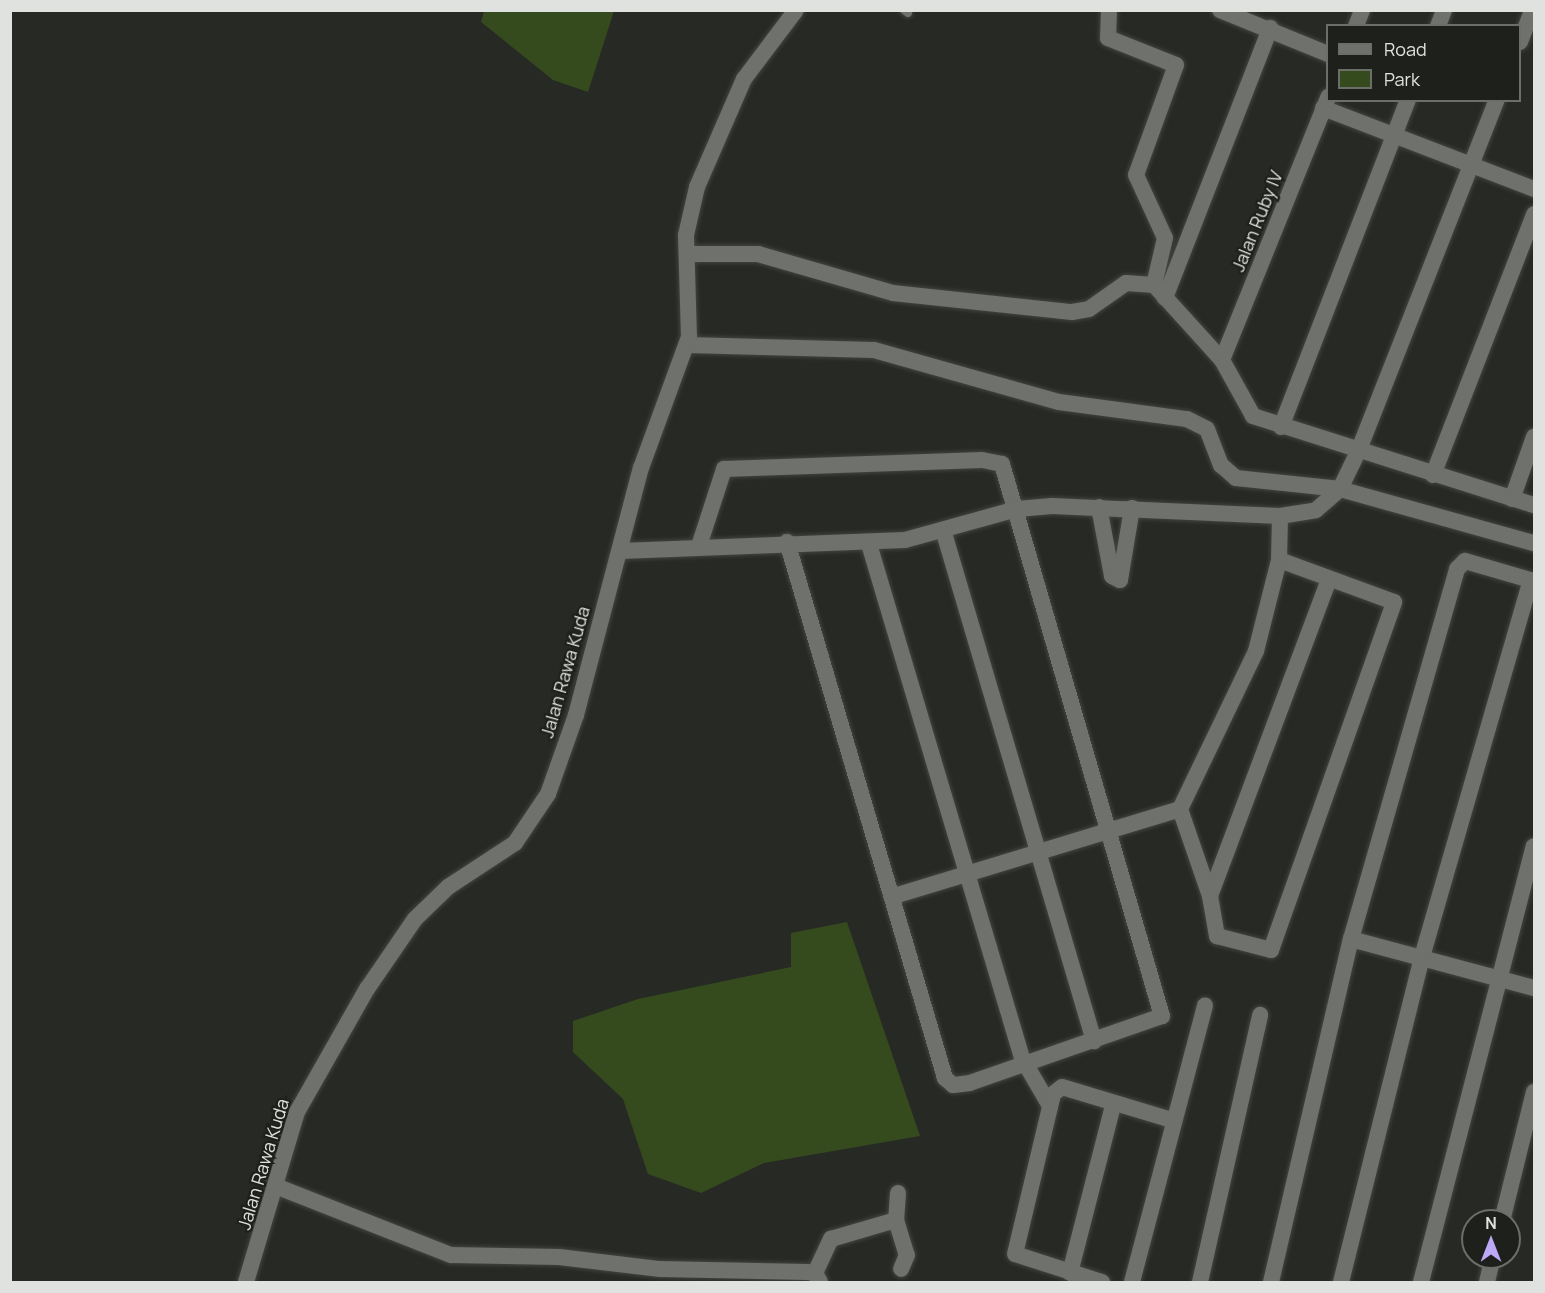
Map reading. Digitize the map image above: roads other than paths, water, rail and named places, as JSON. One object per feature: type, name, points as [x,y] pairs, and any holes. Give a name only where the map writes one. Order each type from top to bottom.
[{"type":"street","name":"Jalan Rawa Kuda","points":[[246,1282],[278,1187],[297,1112],[367,989],[415,919],[448,887],[515,843],[548,794],[621,551],[641,468],[687,345],[687,254],[697,187],[724,118],[744,80],[796,10]]},
{"type":"street","points":[[1109,10],[1108,38],[1176,65],[1136,175],[1165,238],[1154,285]]},
{"type":"street","points":[[1220,10],[1270,28],[1326,53]]},
{"type":"street","points":[[1521,39],[1532,10]]},
{"type":"street","points":[[1165,298],[1270,28]]},
{"type":"street","points":[[1281,427],[1407,102]]},
{"type":"street","points":[[621,551],[787,542],[869,544],[944,533],[1017,509],[1099,507],[1280,516],[1316,510],[1341,489],[1359,452],[1496,102]]},
{"type":"street","points":[[1325,103],[1394,136],[1534,189]]},
{"type":"street","name":"Jalan Ruby IV","points":[[1222,360],[1325,103]]},
{"type":"street","points":[[1433,475],[1534,214]]},
{"type":"street","points":[[687,254],[727,250],[758,254],[893,293],[1072,312],[1089,309],[1126,283],[1154,285],[1222,360],[1253,416],[1359,452],[1534,505]]},
{"type":"street","points":[[687,345],[874,350],[1059,402],[1187,419],[1207,429],[1227,474],[1341,489],[1534,543]]},
{"type":"street","points":[[1512,499],[1534,437]]},
{"type":"street","points":[[699,546],[719,474],[732,466],[991,460],[1002,464],[1163,1011],[1155,1020],[970,1083],[953,1085],[945,1078],[894,896],[787,542]]},
{"type":"street","points":[[1099,507],[1112,576],[1120,580],[1132,508]]},
{"type":"street","points":[[894,896],[968,876],[1180,809],[1250,671],[1279,560],[1280,516]]},
{"type":"street","points":[[944,533],[1094,1041]]},
{"type":"street","points":[[869,544],[1025,1065],[1050,1106]]},
{"type":"street","points":[[1180,809],[1210,896],[1217,936],[1271,950],[1394,606],[1391,599],[1279,560]]},
{"type":"street","points":[[1271,1282],[1351,939],[1459,565],[1468,561],[1533,580],[1422,957],[1341,1282]]},
{"type":"street","points":[[1210,896],[1329,579]]},
{"type":"street","points":[[1421,1282],[1534,846]]},
{"type":"street","points":[[1351,939],[1534,988]]},
{"type":"street","points":[[1132,1282],[1172,1120],[1205,1005]]},
{"type":"street","points":[[1200,1282],[1260,1015]]},
{"type":"street","points":[[1102,1282],[1015,1254],[1050,1106],[1057,1088],[1062,1087],[1113,1105],[1172,1120]]},
{"type":"street","points":[[1505,1209],[1534,1092]]},
{"type":"street","points":[[1070,1273],[1113,1105]]},
{"type":"street","points":[[278,1187],[451,1255],[559,1257],[660,1269],[818,1278],[831,1239],[896,1220]]},
{"type":"street","points":[[898,1193],[896,1220],[907,1255],[901,1269]]}]
